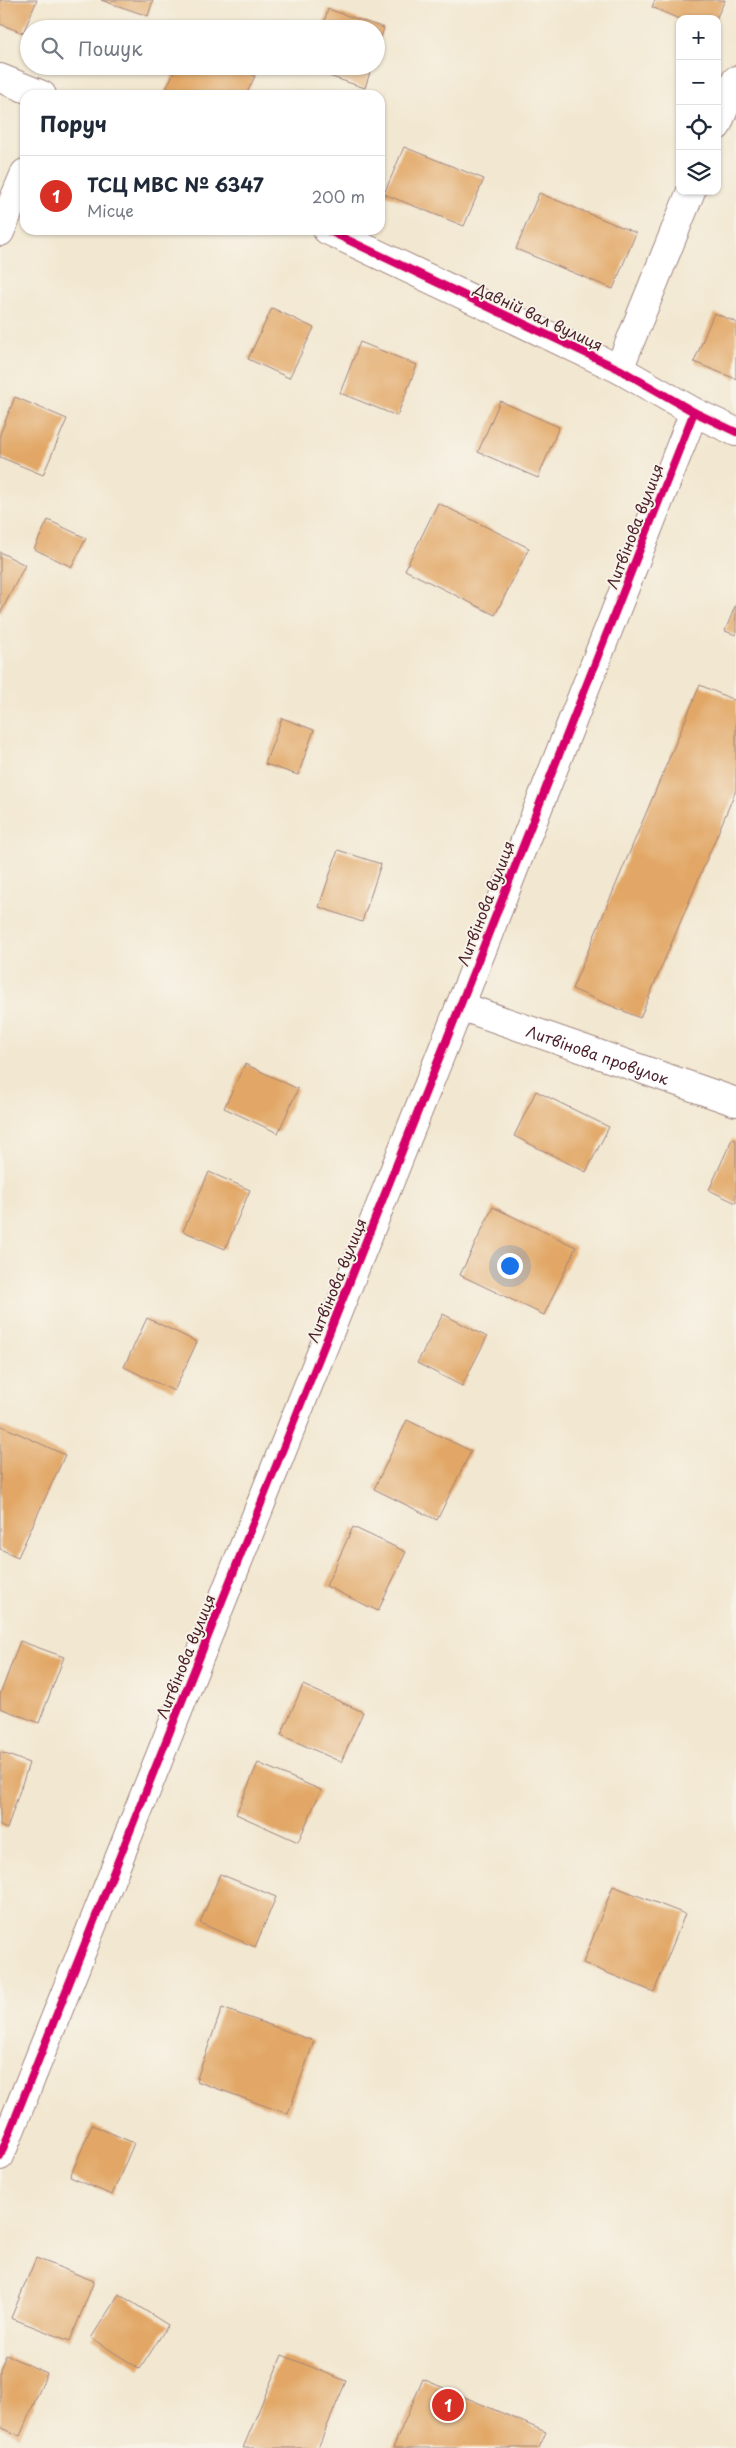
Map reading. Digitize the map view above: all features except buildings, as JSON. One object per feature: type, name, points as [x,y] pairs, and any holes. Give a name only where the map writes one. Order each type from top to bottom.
[{"type":"street","points":[[0,78],[30,90]]},
{"type":"street","points":[[721,116],[736,80]]},
{"type":"street","points":[[0,232],[20,185]]},
{"type":"street","points":[[619,369],[689,195]]},
{"type":"street","name":"Давній вал вулиця","points":[[338,235],[619,369],[694,412],[736,432]]},
{"type":"street","name":"Литвінова вулиця","points":[[0,2156],[460,1006],[694,412]]},
{"type":"street","name":"Литвінова провулок","points":[[460,1006],[736,1102]]},
{"type":"cycle path","points":[[338,235],[619,369],[694,412],[736,432]]},
{"type":"cycle path","points":[[0,2156],[460,1006],[694,412]]},
{"type":"place","name":"ТСЦ МВС № 6347","points":[[448,2405]]}]
